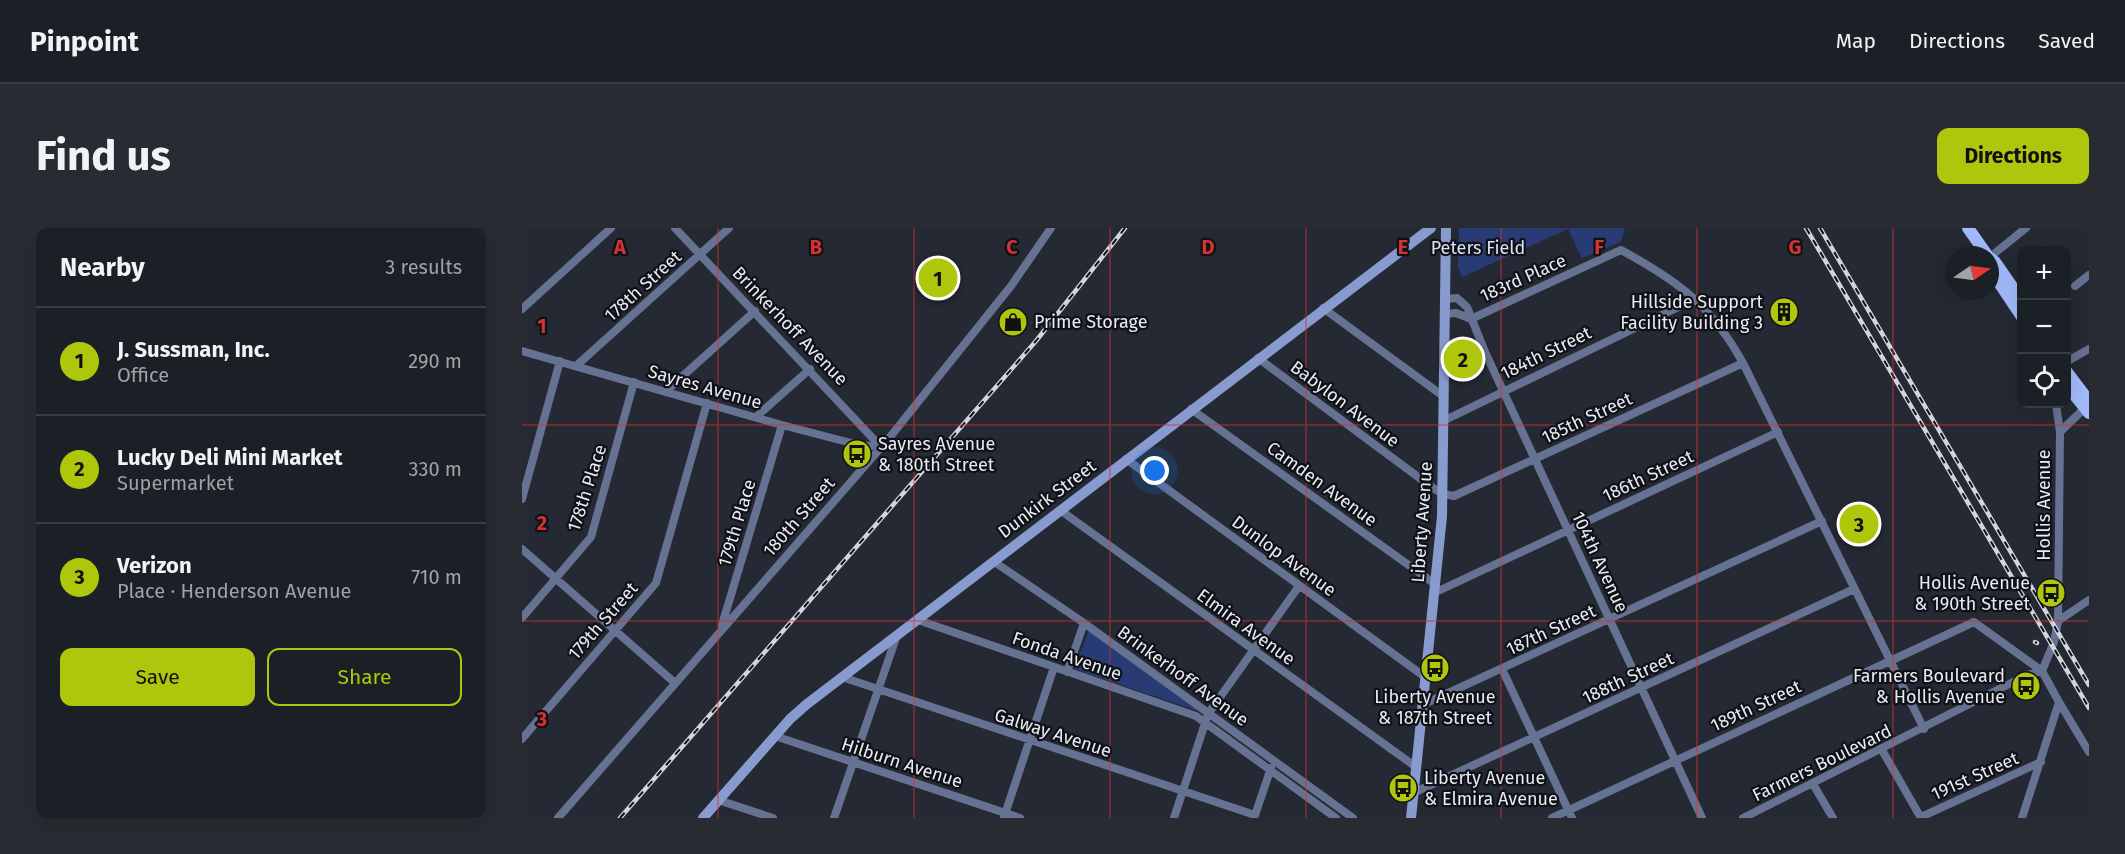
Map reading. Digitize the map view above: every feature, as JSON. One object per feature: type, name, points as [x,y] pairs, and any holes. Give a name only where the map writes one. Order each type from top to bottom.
[{"type":"main road","name":"Dunkirk Street","points":[[703,818],[790,719],[842,676],[896,638],[1191,409],[1431,228]]},
{"type":"main road","name":"Liberty Avenue","points":[[1411,818],[1443,494],[1446,228]]},
{"type":"main road","points":[[1968,228],[1981,246]]},
{"type":"main road","points":[[1999,267],[2021,300]]},
{"type":"main road","points":[[1999,282],[2017,310]]},
{"type":"main road","points":[[2071,378],[2088,407]]},
{"type":"main road","points":[[2071,389],[2088,407]]},
{"type":"street","points":[[522,309],[611,228]]},
{"type":"street","name":"Brinkerhoff Avenue","points":[[675,228],[881,447]]},
{"type":"street","name":"178th Street","points":[[576,366],[729,228]]},
{"type":"street","name":"180th Street","points":[[558,818],[881,447],[1011,286],[1051,228]]},
{"type":"street","points":[[1999,249],[2025,228]]},
{"type":"street","name":"183rd Place","points":[[1471,319],[1622,250],[1666,274],[1695,299]]},
{"type":"street","points":[[2075,286],[2089,275]]},
{"type":"street","name":"104th Avenue","points":[[1446,299],[1457,297],[1462,300],[1702,818]]},
{"type":"street","points":[[1695,299],[1720,327],[1743,363],[1924,729]]},
{"type":"street","name":"184th Street","points":[[1443,421],[1695,299]]},
{"type":"street","points":[[1323,308],[1443,396]]},
{"type":"street","points":[[665,392],[755,311]]},
{"type":"street","points":[[1446,314],[1456,313],[1471,319]]},
{"type":"street","points":[[2071,360],[2089,349]]},
{"type":"street","name":"Sayres Avenue","points":[[522,351],[782,425],[859,445],[881,447]]},
{"type":"street","name":"Babylon Avenue","points":[[1258,358],[1443,494]]},
{"type":"street","points":[[522,499],[560,361]]},
{"type":"street","name":"185th Street","points":[[1443,494],[1454,496],[1743,363]]},
{"type":"street","points":[[756,417],[810,369]]},
{"type":"street","name":"178th Place","points":[[522,618],[591,537],[634,382]]},
{"type":"street","name":"179th Street","points":[[522,739],[656,583],[707,403]]},
{"type":"street","name":"Hollis Avenue","points":[[2060,432],[2088,407]]},
{"type":"street","name":"Hollis Avenue","points":[[2042,671],[2054,642],[2058,621],[2060,432],[2057,408]]},
{"type":"street","name":"Camden Avenue","points":[[1191,409],[1435,588]]},
{"type":"street","name":"179th Place","points":[[721,630],[782,425]]},
{"type":"street","name":"186th Street","points":[[1435,588],[1568,530],[1778,432]]},
{"type":"street","name":"Dunlop Avenue","points":[[1126,459],[1425,677]]},
{"type":"street","name":"Elmira Avenue","points":[[1060,510],[1416,767]]},
{"type":"street","name":"187th Street","points":[[1422,705],[1822,521]]},
{"type":"street","points":[[522,549],[675,683]]},
{"type":"street","name":"Brinkerhoff Avenue","points":[[993,561],[1084,623],[1353,818]]},
{"type":"street","points":[[1174,818],[1208,714],[1299,586]]},
{"type":"street","name":"188th Street","points":[[1413,793],[1854,589]]},
{"type":"street","points":[[2058,621],[2089,600]]},
{"type":"street","name":"Fonda Avenue","points":[[918,620],[1196,716],[1205,723]]},
{"type":"street","name":"189th Street","points":[[1552,818],[1571,814],[1675,760],[1974,622],[2042,671]]},
{"type":"street","points":[[1067,672],[1084,623]]},
{"type":"street","points":[[834,818],[876,689],[896,638]]},
{"type":"street","points":[[879,650],[884,668]]},
{"type":"street","points":[[1005,816],[1054,667]]},
{"type":"street","points":[[1502,669],[1571,814]]},
{"type":"street","points":[[2042,671],[2089,753]]},
{"type":"street","name":"Farmers Boulevard","points":[[1743,818],[1924,729],[2027,675],[2042,671]]},
{"type":"street","name":"Galway Avenue","points":[[842,676],[1255,817]]},
{"type":"street","points":[[2022,818],[2058,702]]},
{"type":"street","name":"Brinkerhoff Avenue","points":[[1205,723],[1336,818]]},
{"type":"street","name":"Hilburn Avenue","points":[[775,736],[1005,816],[1020,818]]},
{"type":"street","points":[[1882,750],[1921,817]]},
{"type":"street","points":[[1255,817],[1275,761]]},
{"type":"street","name":"191st Street","points":[[1921,817],[2041,762]]},
{"type":"street","points":[[1813,784],[1833,818]]},
{"type":"street","points":[[718,800],[773,818]]},
{"type":"street","points":[[1336,818],[1340,809]]},
{"type":"green space","name":"Peters Field","points":[[1459,228],[1625,228],[1621,242],[1582,258],[1568,229],[1462,277],[1458,267]]},
{"type":"green space","points":[[1089,630],[1201,712],[1074,669]]},
{"type":"railway","points":[[620,818],[1036,341],[1125,228]]},
{"type":"railway","points":[[1806,228],[2089,708]]},
{"type":"railway","points":[[1820,228],[2089,685]]},
{"type":"place","name":"J. Sussman, Inc.","points":[[938,278]]},
{"type":"place","name":"Hillside Support Facility Building 3","points":[[1784,312]]},
{"type":"place","name":"Prime Storage","points":[[1013,322]]},
{"type":"place","name":"Lucky Deli Mini Market","points":[[1463,359]]},
{"type":"place","name":"Sayres Avenue & 180th Street","points":[[857,454]]},
{"type":"place","name":"Verizon","points":[[1859,524]]},
{"type":"place","name":"Hollis Avenue & 190th Street","points":[[2051,593]]},
{"type":"place","name":"Liberty Avenue & 187th Street","points":[[1435,668]]},
{"type":"place","name":"Farmers Boulevard & Hollis Avenue","points":[[2026,686]]},
{"type":"place","name":"Liberty Avenue & Elmira Avenue","points":[[1403,788]]}]
